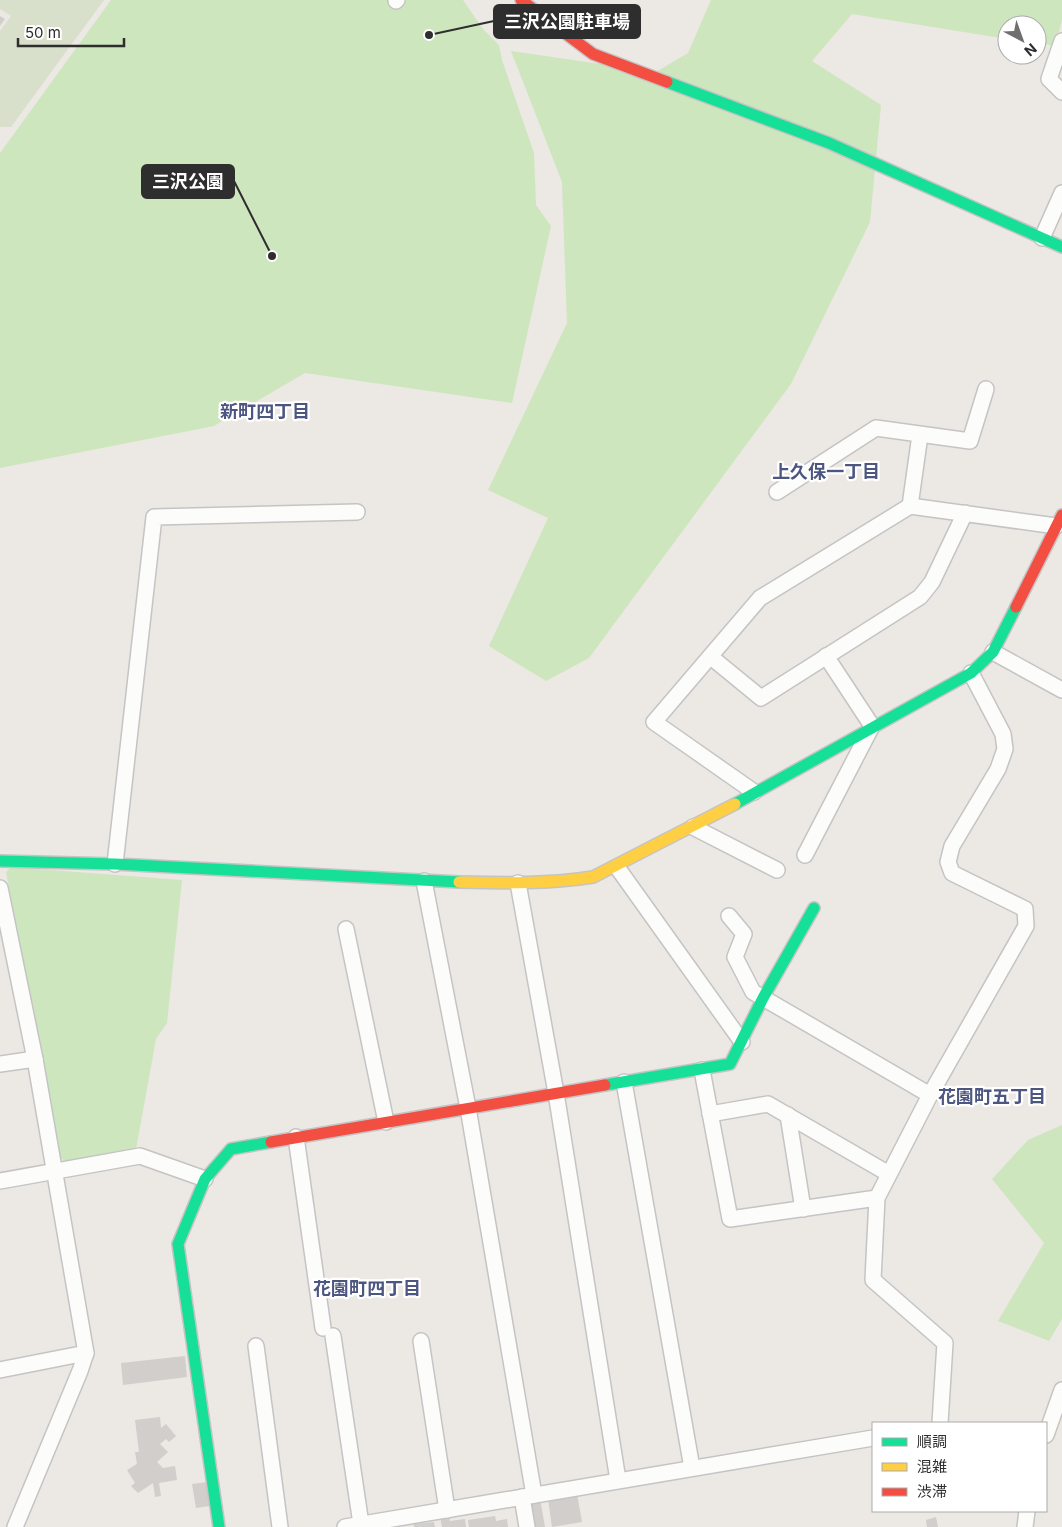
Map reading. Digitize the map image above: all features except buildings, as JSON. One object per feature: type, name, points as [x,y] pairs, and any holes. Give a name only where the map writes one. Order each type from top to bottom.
[{"type":"street","points":[[521,0],[593,54],[829,143],[1062,247]]},
{"type":"street","points":[[1062,41],[1049,79],[1062,92]]},
{"type":"street","points":[[1042,238],[1062,193]]},
{"type":"street","points":[[777,492],[876,428],[970,442],[986,389]]},
{"type":"street","points":[[910,506],[920,435]]},
{"type":"street","points":[[0,861],[115,864],[424,881],[518,883],[567,881],[593,877],[617,867],[693,827],[872,726],[971,673],[994,652],[1058,531],[965,513],[910,506],[760,598],[712,657],[654,722],[754,792]]},
{"type":"street","points":[[115,864],[154,517],[357,512]]},
{"type":"street","points":[[712,657],[761,698],[920,597],[932,582],[965,513]]},
{"type":"street","points":[[994,652],[1062,689]]},
{"type":"street","points":[[826,656],[872,726]]},
{"type":"street","points":[[940,1422],[945,1343],[873,1280],[877,1198],[930,1095],[1026,926],[1025,909],[952,873],[948,862],[952,846],[998,769],[1005,749],[1003,734],[971,673]]},
{"type":"street","points":[[805,855],[872,726]]},
{"type":"street","points":[[693,827],[777,870]]},
{"type":"street","points":[[617,867],[742,1042]]},
{"type":"street","points":[[424,881],[468,1108],[528,1496],[527,1527]]},
{"type":"street","points":[[518,883],[556,1094],[618,1480]]},
{"type":"street","points":[[0,888],[56,1171],[86,1353],[15,1527]]},
{"type":"street","points":[[219,1527],[178,1244],[205,1179],[231,1149],[730,1064],[763,998],[814,908]]},
{"type":"street","points":[[729,916],[744,934],[735,957],[753,992],[930,1095]]},
{"type":"street","points":[[346,929],[386,1122]]},
{"type":"street","points":[[0,1064],[35,1058]]},
{"type":"street","points":[[702,1070],[730,1219],[877,1198]]},
{"type":"street","points":[[624,1082],[692,1468]]},
{"type":"street","points":[[710,1114],[768,1104],[889,1174]]},
{"type":"street","points":[[788,1115],[803,1209]]},
{"type":"street","points":[[296,1137],[361,1524]]},
{"type":"street","points":[[0,1181],[140,1156],[205,1179]]},
{"type":"street","points":[[421,1342],[447,1510]]},
{"type":"street","points":[[256,1346],[280,1527]]},
{"type":"street","points":[[0,1370],[86,1353]]},
{"type":"street","points":[[1047,1432],[1062,1390]]},
{"type":"street","points":[[345,1527],[872,1438]]},
{"type":"street","points":[[1025,1527],[1027,1512]]},
{"type":"green space","points":[[0,0],[104,0],[11,127],[0,127],[0,31],[11,16],[0,9]]},
{"type":"green space","points":[[111,0],[463,0],[483,29],[499,45],[502,60],[534,153],[536,205],[551,226],[512,403],[305,373],[214,426],[0,468],[0,153]]},
{"type":"green space","points":[[711,0],[1062,0],[1062,20],[1055,46],[1047,45],[1047,15],[997,15],[997,37],[852,14],[812,61],[881,105],[870,222],[791,384],[589,658],[546,681],[489,646],[548,518],[488,490],[567,323],[562,182],[511,51],[656,72],[688,53]]},
{"type":"green space","points":[[11,867],[182,880],[167,1023],[156,1039],[136,1149],[68,1162],[60,1158],[6,872]]},
{"type":"green space","points":[[1062,1125],[1062,1319],[1049,1341],[998,1321],[1044,1243],[992,1179],[1028,1140]]},
{"type":"traffic: fast","points":[[667,82],[829,143],[1062,247]]},
{"type":"traffic: fast","points":[[735,804],[971,673],[993,652],[1016,607]]},
{"type":"traffic: fast","points":[[0,861],[115,864],[459,882]]},
{"type":"traffic: fast","points":[[605,1085],[730,1064],[763,998],[814,908]]},
{"type":"traffic: fast","points":[[219,1527],[178,1244],[205,1179],[231,1149],[271,1142]]},
{"type":"traffic: slow","points":[[459,882],[543,882],[593,877],[735,804]]},
{"type":"traffic: jam","points":[[521,0],[593,54],[667,82]]},
{"type":"traffic: jam","points":[[1016,607],[1062,515]]},
{"type":"traffic: jam","points":[[271,1142],[605,1085]]},
{"type":"place","name":"三沢公園駐車場","points":[[429,35]]},
{"type":"place","name":"三沢公園","points":[[272,256]]},
{"type":"district","name":"新町四丁目","points":[[265,412]]},
{"type":"district","name":"上久保一丁目","points":[[826,472]]},
{"type":"district","name":"花園町五丁目","points":[[992,1097]]},
{"type":"district","name":"花園町四丁目","points":[[367,1289]]}]
